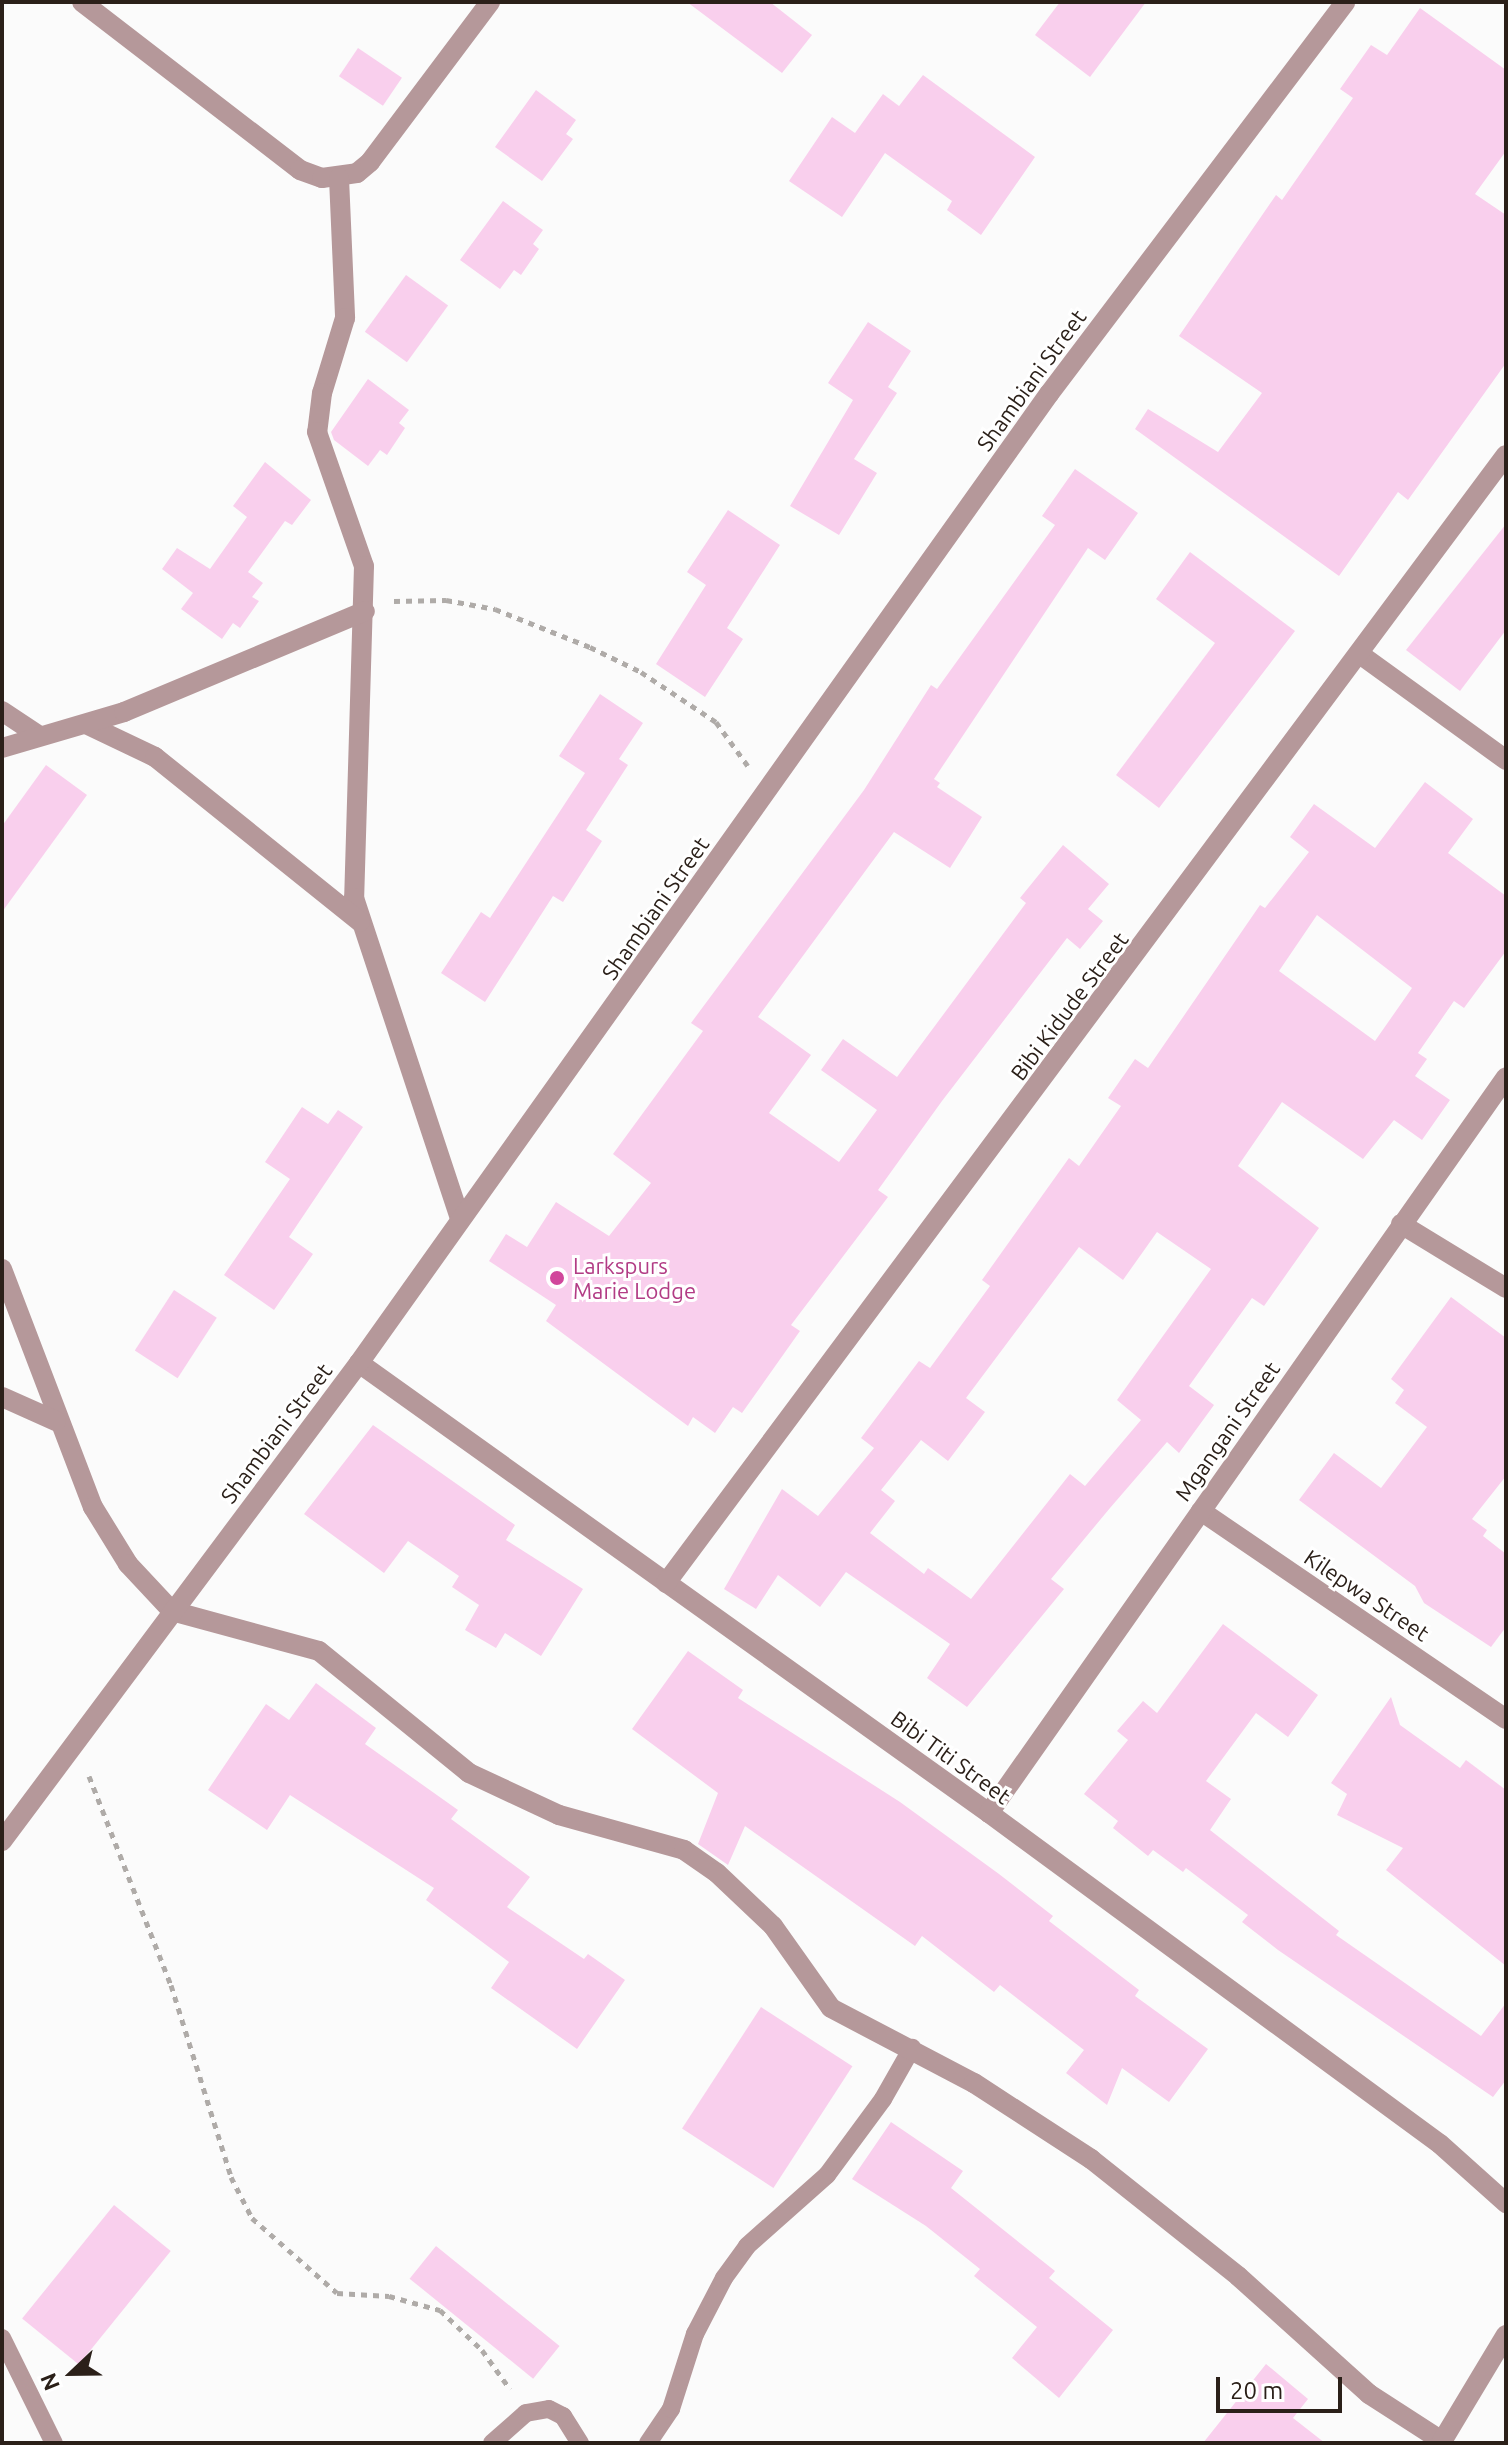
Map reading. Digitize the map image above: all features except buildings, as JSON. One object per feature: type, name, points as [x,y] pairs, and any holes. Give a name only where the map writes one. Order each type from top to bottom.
[{"type":"street","points":[[82,2],[300,170],[322,178],[339,178],[370,162],[490,2]]},
{"type":"street","name":"Shambiani Street","points":[[2,1841],[359,1363],[1049,394],[1345,2]]},
{"type":"street","points":[[339,178],[345,318],[322,393],[317,432],[364,566],[365,611],[357,693],[354,898],[409,1056],[460,1218]]},
{"type":"street","name":"Bibi Kidude Street","points":[[666,1583],[1361,655],[1506,455]]},
{"type":"street","points":[[2,748],[38,735],[88,725],[365,611]]},
{"type":"street","points":[[1361,655],[1506,760]]},
{"type":"street","points":[[2,711],[38,735]]},
{"type":"street","points":[[88,725],[155,757],[360,922]]},
{"type":"street","name":"Mgangani Street","points":[[989,1813],[1506,1077]]},
{"type":"street","points":[[1401,1224],[1506,1288]]},
{"type":"street","points":[[2,1269],[56,1421],[112,1543],[172,1611],[319,1651],[469,1773],[559,1815],[684,1850],[717,1873],[773,1926],[831,2008],[912,2048],[1091,2159],[1238,2276],[1369,2394],[1441,2442],[1506,2335]]},
{"type":"street","name":"Bibi Titi Street","points":[[359,1363],[989,1813],[1440,2144],[1506,2203]]},
{"type":"street","points":[[2,1397],[56,1421]]},
{"type":"street","name":"Kilepwa Street","points":[[1201,1511],[1506,1719]]},
{"type":"lane","points":[[648,2443],[671,2409],[695,2334],[724,2278],[747,2246],[827,2175],[883,2099],[912,2048]]},
{"type":"lane","points":[[2,2338],[54,2443]]},
{"type":"lane","points":[[492,2443],[526,2413],[549,2409],[563,2416],[580,2443]]},
{"type":"path","points":[[365,611],[396,600],[446,600],[495,609],[590,647],[641,672],[716,722],[764,794]]},
{"type":"path","points":[[76,1744],[171,1985],[231,2177],[252,2218],[337,2293],[403,2298],[440,2310],[482,2350],[526,2413]]},
{"type":"place","name":"Larkspurs Marie Lodge","points":[[557,1278]]}]
